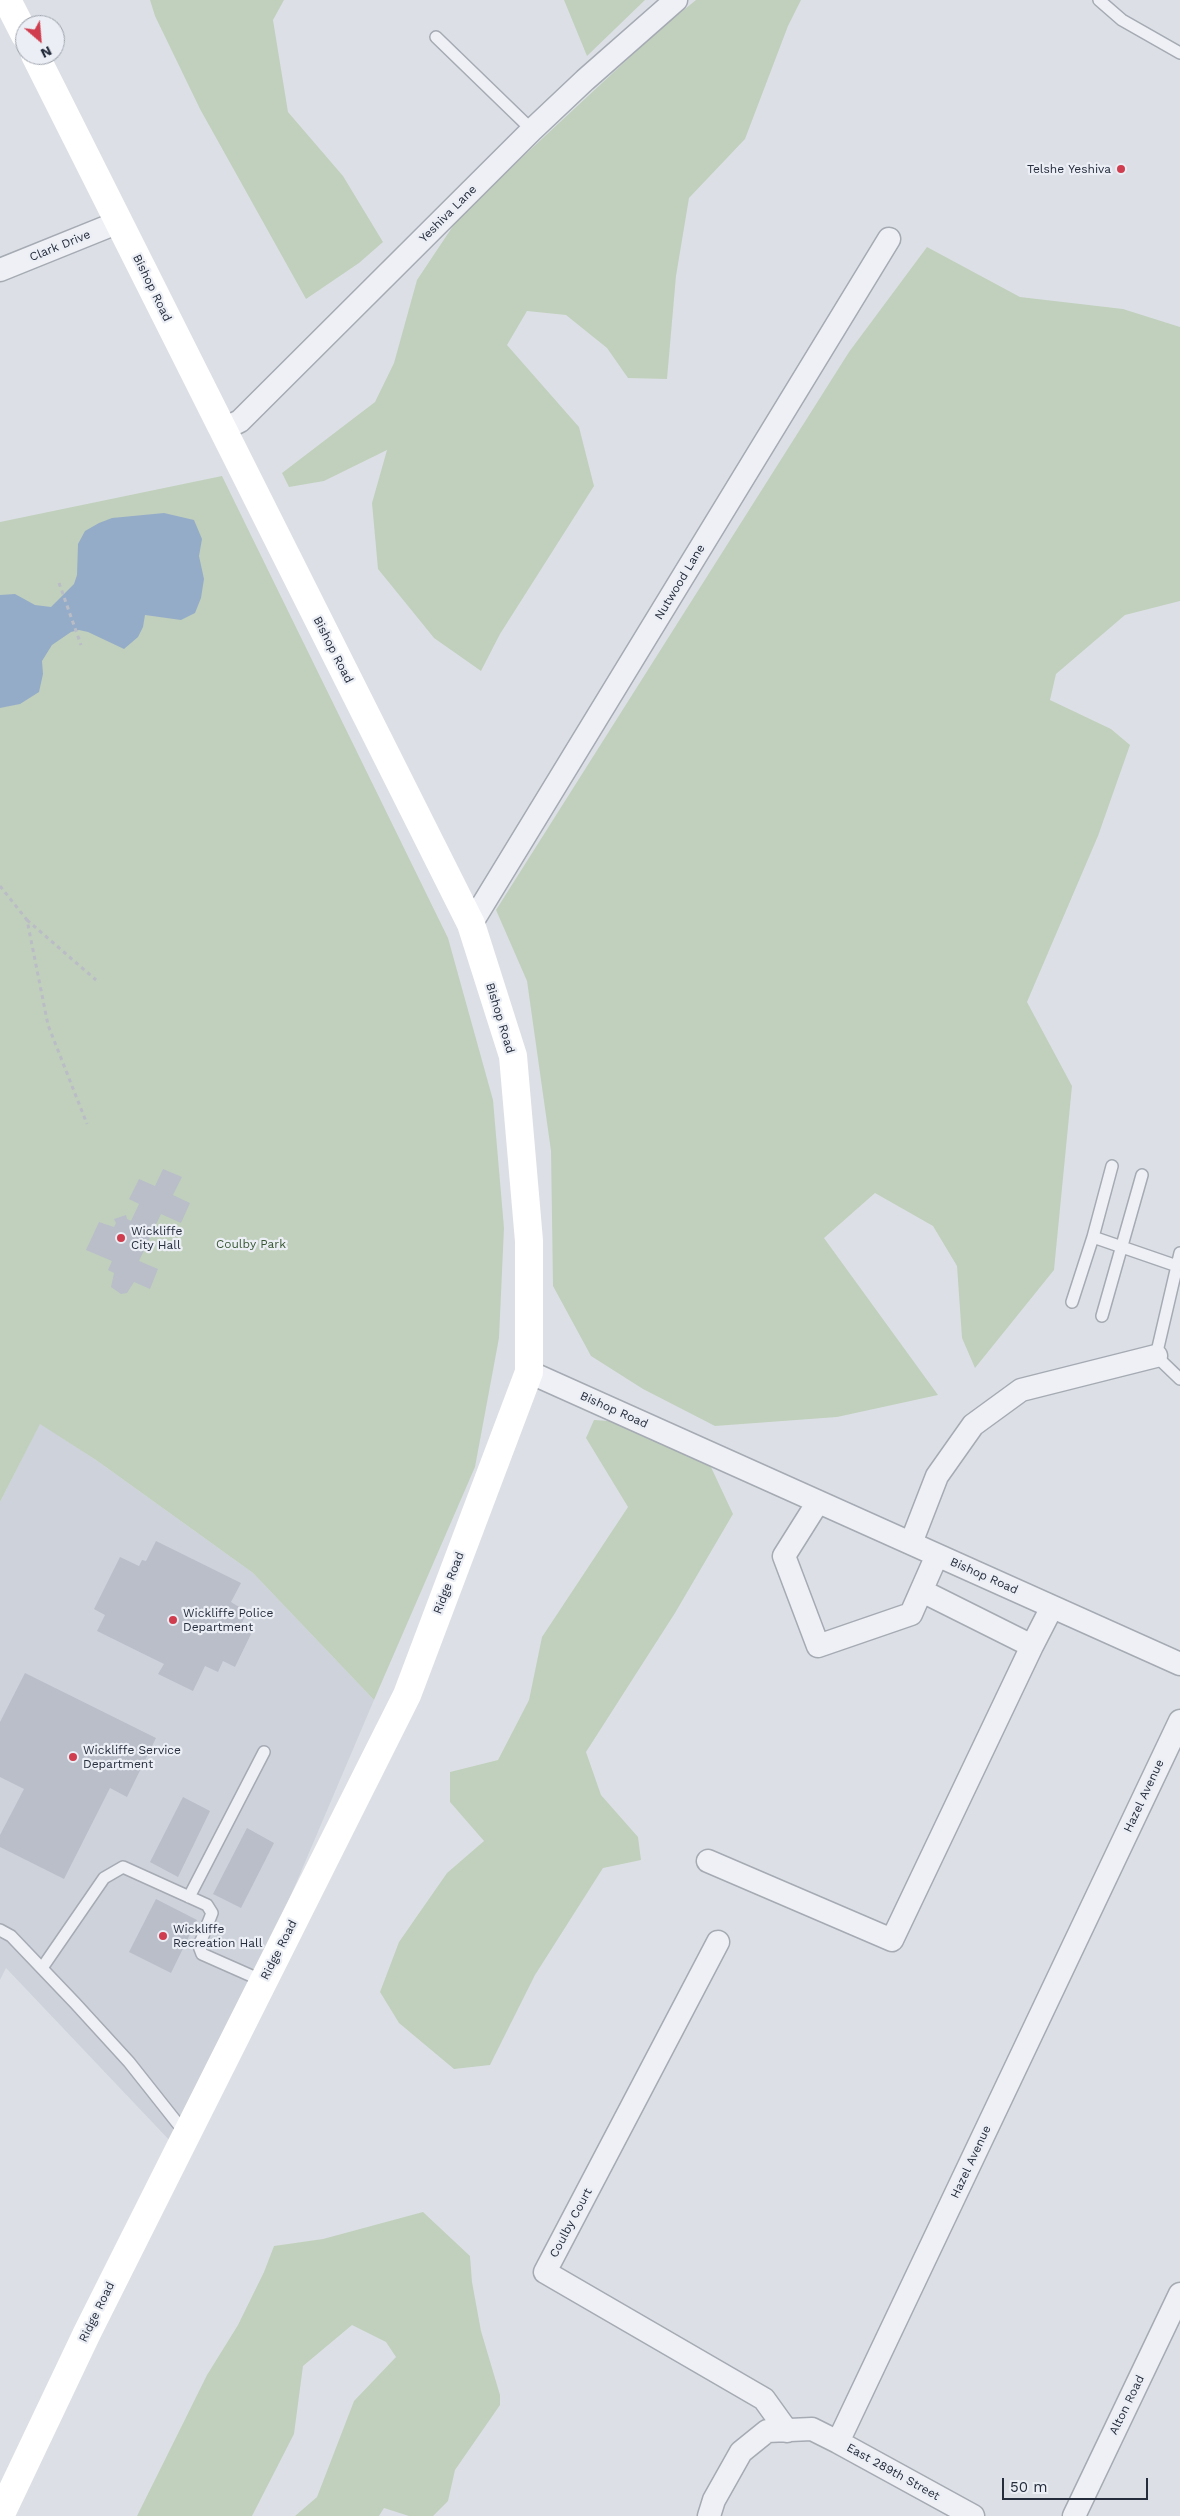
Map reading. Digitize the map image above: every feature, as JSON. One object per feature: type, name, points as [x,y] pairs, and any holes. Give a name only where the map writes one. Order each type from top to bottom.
[{"type":"main road","points":[[7,0],[15,16]]},
{"type":"main road","name":"Bishop Road","points":[[40,65],[471,924],[513,1056],[529,1241],[529,1372]]},
{"type":"main road","name":"Ridge Road","points":[[0,2516],[87,2333],[407,1695],[529,1372]]},
{"type":"street","name":"Yeshiva Lane","points":[[222,430],[240,421],[532,130],[585,80],[676,0]]},
{"type":"street","name":"Clark Drive","points":[[0,270],[119,222]]},
{"type":"street","name":"Nutwood Lane","points":[[471,924],[889,239]]},
{"type":"street","points":[[911,1544],[937,1476],[972,1425],[1021,1390],[1156,1356]]},
{"type":"street","name":"Bishop Road","points":[[529,1372],[1180,1664]]},
{"type":"street","points":[[818,1502],[784,1556],[818,1646],[911,1614],[938,1555]]},
{"type":"street","points":[[922,1591],[1032,1646]]},
{"type":"street","points":[[708,1861],[892,1940],[1052,1607]]},
{"type":"street","name":"Hazel Avenue","points":[[838,2442],[1180,1721]]},
{"type":"street","name":"Coulby Court","points":[[718,1942],[545,2272],[764,2399],[787,2431]]},
{"type":"street","name":"Alton Road","points":[[1074,2516],[1180,2294]]},
{"type":"street","points":[[709,2516],[714,2500],[742,2452],[767,2431],[812,2429],[838,2442]]},
{"type":"street","name":"East 289th Street","points":[[838,2442],[973,2516]]},
{"type":"lane","points":[[1099,0],[1122,20],[1180,52]]},
{"type":"lane","points":[[436,37],[532,130]]},
{"type":"lane","points":[[1072,1302],[1093,1237],[1112,1166]]},
{"type":"lane","points":[[1102,1316],[1142,1175]]},
{"type":"lane","points":[[1093,1237],[1176,1266]]},
{"type":"lane","points":[[1180,1253],[1156,1356],[1180,1379]]},
{"type":"lane","points":[[189,1897],[264,1752]]},
{"type":"lane","points":[[42,1968],[104,1878],[123,1867],[207,1905],[212,1913],[198,1946],[202,1954],[263,1981]]},
{"type":"lane","points":[[0,1930],[11,1936],[129,2062],[186,2134]]},
{"type":"path","points":[[60,583],[81,645]]},
{"type":"path","points":[[0,886],[26,920],[96,980]]},
{"type":"path","points":[[26,920],[48,1025],[87,1124]]},
{"type":"shaded area","points":[[40,1423],[96,1460],[253,1573],[374,1700],[263,1961],[172,2143],[6,1968],[0,1980],[0,1502]]},
{"type":"green space","points":[[150,0],[284,0],[273,20],[288,112],[343,176],[383,242],[359,263],[306,299],[200,109],[155,16]]},
{"type":"green space","points":[[564,0],[645,0],[587,56]]},
{"type":"green space","points":[[696,0],[801,0],[788,26],[745,139],[689,198],[676,276],[667,379],[628,378],[607,348],[566,315],[527,311],[507,345],[579,427],[594,486],[500,634],[481,671],[434,638],[378,569],[372,503],[387,450],[324,481],[289,487],[282,473],[375,402],[394,363],[417,280],[461,214],[659,30]]},
{"type":"green space","points":[[927,247],[1020,297],[1123,309],[1180,327],[1180,601],[1125,615],[1056,674],[1050,700],[1111,729],[1130,745],[1098,836],[1027,1002],[1072,1086],[1054,1270],[975,1368],[962,1338],[957,1266],[933,1226],[875,1193],[824,1238],[938,1395],[837,1417],[715,1426],[643,1389],[591,1356],[553,1286],[551,1151],[527,981],[496,910],[849,352]]},
{"type":"green space","name":"Coulby Park","points":[[222,476],[448,938],[493,1100],[504,1228],[499,1338],[475,1467],[374,1700],[253,1573],[96,1460],[40,1424],[0,1502],[0,522]]},
{"type":"green space","points":[[594,1420],[610,1421],[710,1465],[733,1514],[675,1613],[586,1752],[601,1795],[638,1837],[641,1860],[603,1868],[535,1975],[490,2065],[454,2069],[399,2023],[380,1992],[399,1942],[447,1873],[484,1841],[450,1802],[450,1772],[498,1760],[529,1700],[542,1637],[628,1507],[586,1438]]},
{"type":"green space","points":[[423,2212],[470,2256],[472,2282],[481,2331],[500,2395],[500,2405],[455,2470],[448,2501],[433,2516],[409,2516],[384,2508],[379,2516],[295,2516],[317,2497],[354,2401],[396,2357],[386,2342],[352,2325],[303,2366],[294,2434],[252,2516],[137,2516],[207,2375],[238,2325],[264,2272],[274,2246],[323,2239]]},
{"type":"water","points":[[164,513],[194,520],[202,539],[199,556],[204,579],[201,598],[195,613],[181,620],[145,615],[143,627],[138,637],[124,649],[88,632],[79,630],[71,632],[52,645],[42,661],[43,674],[39,692],[20,704],[0,708],[0,595],[15,594],[35,605],[51,607],[74,584],[77,575],[78,544],[85,531],[112,518]]},
{"type":"building","name":"Wickliffe City Hall","points":[[163,1169],[182,1177],[173,1195],[190,1203],[181,1223],[161,1214],[139,1261],[158,1269],[150,1289],[134,1282],[127,1293],[121,1294],[111,1287],[114,1273],[108,1270],[112,1261],[86,1250],[99,1222],[114,1227],[116,1223],[114,1219],[126,1215],[127,1219],[131,1221],[139,1204],[129,1199],[139,1179],[155,1186]]},
{"type":"building","name":"Wickliffe Police Department","points":[[156,1541],[241,1583],[231,1602],[244,1610],[245,1615],[241,1626],[252,1632],[235,1667],[223,1661],[218,1672],[205,1666],[193,1691],[158,1674],[164,1664],[97,1631],[105,1615],[94,1609],[120,1557],[139,1566],[142,1560],[146,1561]]},
{"type":"building","name":"Wickliffe Service Department","points":[[25,1673],[156,1738],[127,1797],[110,1788],[64,1879],[0,1847],[0,1835],[24,1789],[0,1777],[0,1722]]},
{"type":"building","points":[[183,1797],[210,1811],[178,1877],[150,1862]]},
{"type":"building","points":[[247,1828],[274,1843],[241,1908],[213,1894]]},
{"type":"building","name":"Wickliffe Recreation Hall","points":[[156,1899],[197,1920],[171,1973],[129,1952]]},
{"type":"place","name":"Telshe Yeshiva","points":[[1121,169]]},
{"type":"place","name":"Wickliffe City Hall","points":[[121,1238]]},
{"type":"place","name":"Wickliffe Police Department","points":[[173,1620]]},
{"type":"place","name":"Wickliffe Service Department","points":[[73,1757]]},
{"type":"place","name":"Wickliffe Recreation Hall","points":[[163,1936]]}]
